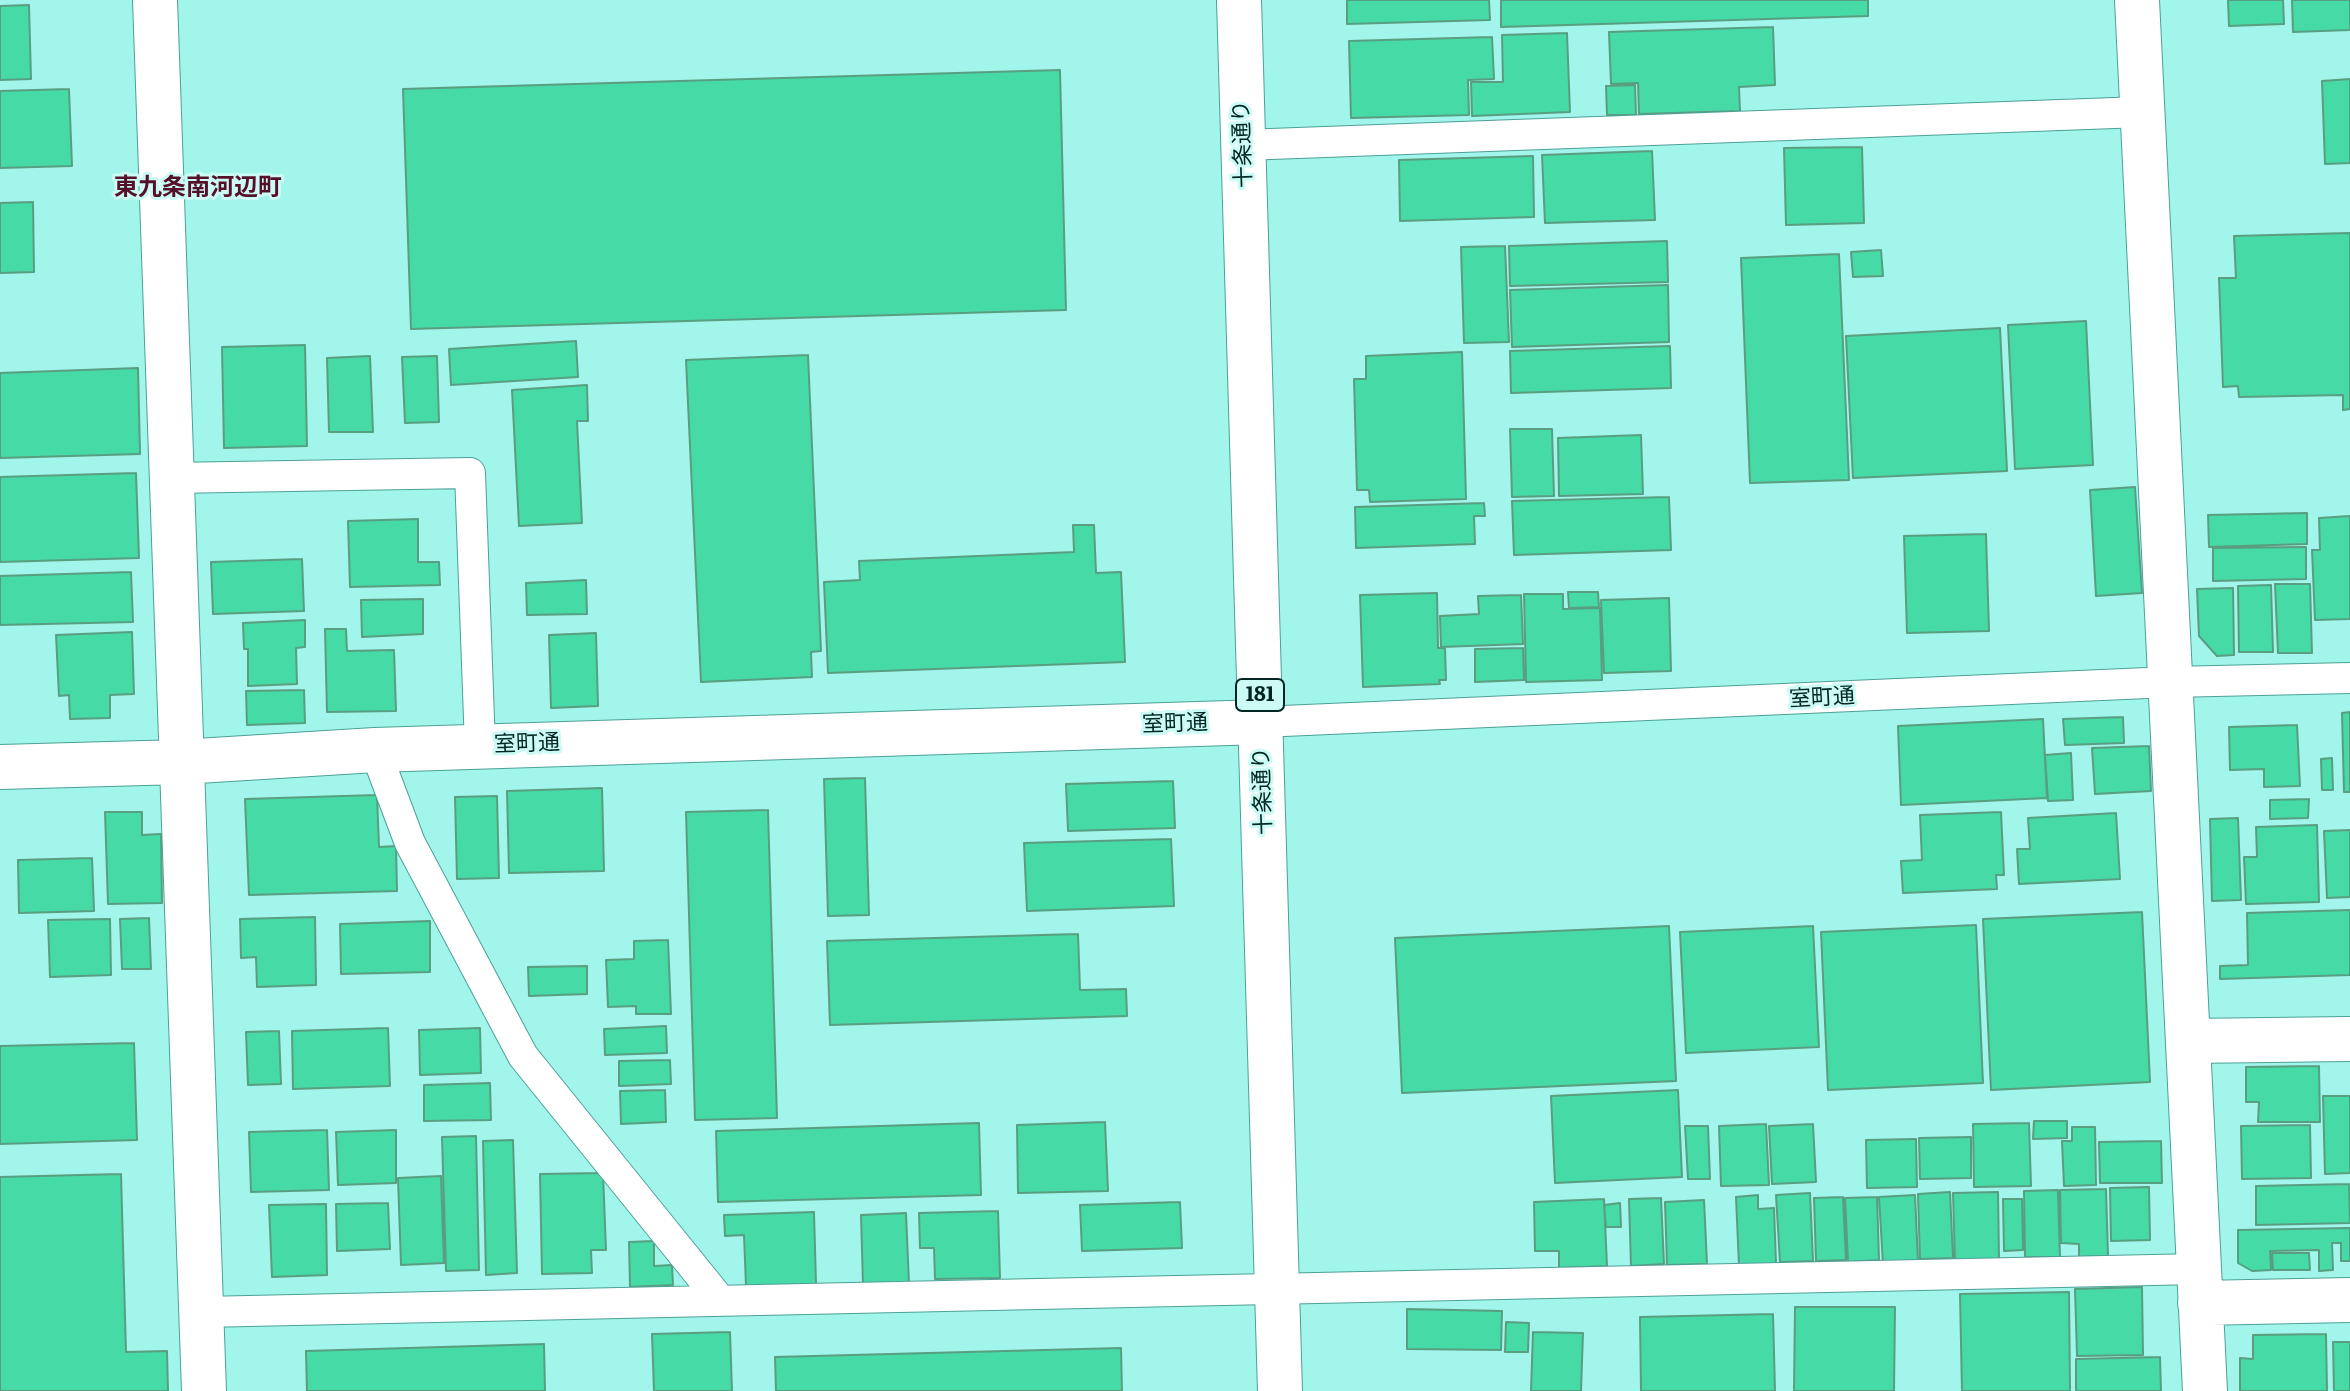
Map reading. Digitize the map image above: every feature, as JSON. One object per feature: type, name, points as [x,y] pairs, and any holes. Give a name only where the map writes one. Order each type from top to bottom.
[{"type":"street","points":[[155,0],[204,1391]]},
{"type":"street","name":"十条通り","points":[[1239,0],[1280,1391]]},
{"type":"street","points":[[2137,0],[2205,1391]]},
{"type":"street","name":"室町通","points":[[0,767],[181,762],[480,746],[1261,722]]},
{"type":"street","points":[[2188,1041],[2350,1039]]},
{"type":"street","points":[[2199,1286],[2350,1300]]},
{"type":"lane","points":[[1243,145],[2142,112]]},
{"type":"lane","points":[[171,478],[470,473],[480,746]]},
{"type":"lane","name":"室町通","points":[[1261,722],[2170,682],[2350,678]]},
{"type":"lane","points":[[375,750],[410,843],[523,1056],[720,1300]]},
{"type":"lane","points":[[202,1312],[1277,1289],[2199,1286]]},
{"type":"building","points":[[1347,0],[1489,0],[1490,20],[1347,24]]},
{"type":"building","points":[[1501,0],[1868,0],[1868,16],[1501,27]]},
{"type":"building","points":[[2228,0],[2283,0],[2284,24],[2229,26]]},
{"type":"building","points":[[2292,0],[2350,0],[2350,30],[2293,32]]},
{"type":"building","points":[[29,5],[31,79],[0,80],[0,6]]},
{"type":"building","points":[[1773,27],[1775,85],[1739,87],[1740,111],[1639,114],[1638,83],[1611,84],[1609,32]]},
{"type":"building","points":[[1567,33],[1570,112],[1472,116],[1471,82],[1503,82],[1502,35]]},
{"type":"building","points":[[1492,37],[1494,79],[1468,80],[1469,115],[1351,118],[1349,41]]},
{"type":"building","points":[[1060,70],[1066,310],[411,329],[403,89]]},
{"type":"building","points":[[2350,79],[2350,163],[2325,164],[2322,81]]},
{"type":"building","points":[[1635,85],[1636,115],[1607,115],[1606,86]]},
{"type":"building","points":[[69,89],[72,166],[0,168],[0,91]]},
{"type":"building","points":[[1862,147],[1864,223],[1786,225],[1784,148]]},
{"type":"building","points":[[1652,151],[1655,220],[1545,223],[1542,155]]},
{"type":"building","points":[[1533,156],[1534,217],[1400,221],[1399,160]]},
{"type":"building","points":[[33,202],[34,272],[0,273],[0,203]]},
{"type":"building","points":[[2350,233],[2350,409],[2343,410],[2343,395],[2239,397],[2238,386],[2223,387],[2219,278],[2236,278],[2234,236]]},
{"type":"building","points":[[1667,241],[1668,282],[1510,286],[1509,246]]},
{"type":"building","points":[[1505,246],[1509,342],[1464,343],[1461,247]]},
{"type":"building","points":[[1881,250],[1883,276],[1853,277],[1851,252]]},
{"type":"building","points":[[1839,254],[1849,480],[1750,483],[1741,258]]},
{"type":"building","points":[[1668,285],[1669,342],[1512,347],[1510,290]]},
{"type":"building","points":[[2086,321],[2093,465],[2015,469],[2008,325]]},
{"type":"building","points":[[2000,328],[2007,471],[1853,478],[1846,336]]},
{"type":"building","points":[[576,341],[578,377],[451,385],[449,349]]},
{"type":"building","points":[[305,345],[307,446],[224,448],[222,347]]},
{"type":"building","points":[[1670,346],[1671,388],[1511,393],[1510,351]]},
{"type":"building","points":[[1462,352],[1466,499],[1370,502],[1369,490],[1357,490],[1354,379],[1366,379],[1366,356]]},
{"type":"building","points":[[808,355],[821,651],[811,652],[812,677],[701,682],[686,360]]},
{"type":"building","points":[[370,356],[373,432],[329,432],[327,358]]},
{"type":"building","points":[[437,356],[439,422],[405,423],[402,357]]},
{"type":"building","points":[[138,368],[140,454],[0,458],[0,373]]},
{"type":"building","points":[[587,385],[588,421],[577,421],[582,523],[519,526],[512,390]]},
{"type":"building","points":[[1510,429],[1552,429],[1554,496],[1512,497]]},
{"type":"building","points":[[1641,435],[1643,494],[1559,496],[1558,438]]},
{"type":"building","points":[[136,473],[139,558],[0,562],[0,477]]},
{"type":"building","points":[[2135,487],[2142,593],[2096,596],[2090,490]]},
{"type":"building","points":[[1669,497],[1671,550],[1514,555],[1512,501]]},
{"type":"building","points":[[1484,503],[1485,516],[1474,516],[1475,544],[1356,548],[1355,507]]},
{"type":"building","points":[[2307,513],[2307,544],[2209,547],[2208,515]]},
{"type":"building","points":[[2350,516],[2350,619],[2315,620],[2312,550],[2320,550],[2319,518]]},
{"type":"building","points":[[418,519],[418,562],[439,562],[440,585],[350,587],[348,521]]},
{"type":"building","points":[[1073,525],[1094,525],[1096,573],[1121,572],[1125,662],[828,673],[824,582],[860,580],[859,561],[1074,552]]},
{"type":"building","points":[[1986,534],[1989,631],[1907,633],[1904,536]]},
{"type":"building","points":[[2306,547],[2306,579],[2213,581],[2213,548]]},
{"type":"building","points":[[302,559],[304,611],[213,614],[211,562]]},
{"type":"building","points":[[131,572],[133,622],[0,625],[0,576]]},
{"type":"building","points":[[586,580],[587,614],[527,615],[526,583]]},
{"type":"building","points":[[2275,584],[2310,584],[2312,653],[2278,653]]},
{"type":"building","points":[[2271,585],[2273,652],[2239,652],[2238,586]]},
{"type":"building","points":[[2233,588],[2234,655],[2217,656],[2199,636],[2197,589]]},
{"type":"building","points":[[1568,592],[1598,592],[1599,607],[1569,608]]},
{"type":"building","points":[[1437,593],[1438,648],[1445,648],[1446,680],[1439,680],[1440,684],[1363,687],[1360,595]]},
{"type":"building","points":[[1524,594],[1563,594],[1563,609],[1600,608],[1602,680],[1526,682]]},
{"type":"building","points":[[1521,595],[1523,644],[1441,647],[1440,616],[1479,614],[1478,596]]},
{"type":"building","points":[[1669,598],[1671,671],[1604,673],[1601,600]]},
{"type":"building","points":[[423,599],[423,634],[362,637],[361,600]]},
{"type":"building","points":[[305,620],[305,647],[296,648],[297,684],[248,686],[248,649],[244,649],[243,623]]},
{"type":"building","points":[[325,629],[346,629],[347,651],[394,650],[396,711],[327,712]]},
{"type":"building","points":[[132,632],[134,694],[110,695],[110,718],[70,719],[69,695],[59,696],[56,635]]},
{"type":"building","points":[[596,633],[598,706],[551,708],[549,635]]},
{"type":"building","points":[[1523,648],[1524,680],[1475,682],[1475,649]]},
{"type":"building","points":[[304,690],[305,723],[247,725],[246,691]]},
{"type":"building","points":[[2350,712],[2350,792],[2344,792],[2342,713]]},
{"type":"building","points":[[2123,717],[2124,743],[2065,745],[2063,719]]},
{"type":"building","points":[[2043,719],[2047,798],[1901,805],[1898,726]]},
{"type":"building","points":[[2297,725],[2300,786],[2264,787],[2264,769],[2230,770],[2229,727]]},
{"type":"building","points":[[2149,746],[2151,791],[2095,794],[2092,748]]},
{"type":"building","points":[[2071,753],[2073,800],[2048,801],[2045,755]]},
{"type":"building","points":[[2332,758],[2333,790],[2322,790],[2321,759]]},
{"type":"building","points":[[865,778],[869,915],[828,916],[824,779]]},
{"type":"building","points":[[1173,781],[1175,828],[1068,831],[1066,784]]},
{"type":"building","points":[[602,788],[604,871],[509,873],[507,791]]},
{"type":"building","points":[[377,795],[379,847],[396,846],[397,891],[249,895],[245,799]]},
{"type":"building","points":[[497,796],[499,878],[457,879],[455,797]]},
{"type":"building","points":[[2309,799],[2308,818],[2270,819],[2270,800]]},
{"type":"building","points":[[768,810],[777,1118],[695,1120],[686,812]]},
{"type":"building","points":[[105,812],[142,812],[142,835],[161,834],[162,903],[108,904]]},
{"type":"building","points":[[2001,812],[2004,875],[1996,875],[1997,889],[1903,893],[1901,861],[1922,860],[1920,815]]},
{"type":"building","points":[[2116,813],[2120,879],[2019,884],[2017,849],[2030,849],[2028,818]]},
{"type":"building","points":[[2238,818],[2241,900],[2212,901],[2210,819]]},
{"type":"building","points":[[2317,825],[2319,902],[2246,904],[2244,857],[2257,857],[2256,827]]},
{"type":"building","points":[[2350,830],[2350,897],[2327,898],[2324,831]]},
{"type":"building","points":[[1171,839],[1174,906],[1027,911],[1024,843]]},
{"type":"building","points":[[92,858],[94,911],[19,913],[18,860]]},
{"type":"building","points":[[2350,910],[2350,975],[2220,979],[2220,966],[2248,965],[2247,913]]},
{"type":"building","points":[[2142,912],[2150,1082],[1991,1090],[1983,919]]},
{"type":"building","points":[[315,917],[316,985],[257,987],[256,957],[241,958],[240,919]]},
{"type":"building","points":[[149,918],[151,969],[122,969],[120,919]]},
{"type":"building","points":[[110,919],[111,975],[50,977],[48,920]]},
{"type":"building","points":[[430,921],[430,972],[341,974],[340,924]]},
{"type":"building","points":[[1976,925],[1983,1083],[1828,1090],[1821,932]]},
{"type":"building","points":[[1669,926],[1676,1081],[1402,1093],[1395,938]]},
{"type":"building","points":[[1813,926],[1819,1047],[1686,1053],[1680,932]]},
{"type":"building","points":[[1078,934],[1080,990],[1126,989],[1127,1016],[830,1025],[827,941]]},
{"type":"building","points":[[668,940],[671,1014],[636,1014],[636,1006],[608,1007],[606,960],[634,959],[634,941]]},
{"type":"building","points":[[587,966],[587,994],[529,996],[528,967]]},
{"type":"building","points":[[666,1026],[667,1053],[605,1055],[604,1029]]},
{"type":"building","points":[[388,1028],[390,1086],[293,1089],[292,1031]]},
{"type":"building","points":[[480,1028],[481,1073],[420,1075],[419,1030]]},
{"type":"building","points":[[279,1031],[281,1084],[248,1085],[246,1032]]},
{"type":"building","points":[[134,1043],[137,1140],[0,1144],[0,1046]]},
{"type":"building","points":[[670,1060],[671,1084],[619,1086],[619,1061]]},
{"type":"building","points":[[2319,1066],[2320,1122],[2258,1122],[2259,1102],[2246,1102],[2246,1067]]},
{"type":"building","points":[[490,1083],[491,1120],[424,1121],[424,1085]]},
{"type":"building","points":[[665,1090],[666,1122],[621,1124],[620,1091]]},
{"type":"building","points":[[1678,1090],[1682,1177],[1555,1183],[1551,1096]]},
{"type":"building","points":[[2323,1096],[2350,1096],[2350,1173],[2325,1174]]},
{"type":"building","points":[[2034,1121],[2067,1121],[2067,1138],[2033,1139]]},
{"type":"building","points":[[1105,1122],[1108,1191],[1018,1193],[1017,1125]]},
{"type":"building","points":[[979,1123],[981,1195],[718,1202],[716,1131]]},
{"type":"building","points":[[2029,1123],[2031,1186],[1974,1187],[1973,1124]]},
{"type":"building","points":[[1766,1124],[1769,1185],[1721,1186],[1719,1126]]},
{"type":"building","points":[[1813,1124],[1816,1182],[1772,1184],[1769,1126]]},
{"type":"building","points":[[2310,1125],[2311,1178],[2242,1179],[2241,1126]]},
{"type":"building","points":[[1685,1126],[1708,1126],[1710,1179],[1688,1179]]},
{"type":"building","points":[[2072,1127],[2095,1127],[2096,1185],[2064,1186],[2062,1141],[2072,1141]]},
{"type":"building","points":[[327,1130],[329,1190],[251,1192],[249,1132]]},
{"type":"building","points":[[396,1130],[396,1183],[338,1185],[336,1132]]},
{"type":"building","points":[[476,1136],[479,1270],[446,1271],[442,1137]]},
{"type":"building","points":[[1971,1137],[1971,1178],[1920,1179],[1919,1138]]},
{"type":"building","points":[[1916,1139],[1917,1187],[1867,1188],[1866,1140]]},
{"type":"building","points":[[513,1140],[517,1273],[486,1275],[483,1141]]},
{"type":"building","points":[[2161,1141],[2162,1183],[2100,1183],[2099,1142]]},
{"type":"building","points":[[603,1173],[606,1250],[591,1250],[592,1273],[542,1274],[540,1174]]},
{"type":"building","points":[[121,1174],[126,1352],[167,1351],[168,1391],[0,1391],[0,1177]]},
{"type":"building","points":[[441,1176],[444,1263],[401,1265],[398,1178]]},
{"type":"building","points":[[2349,1184],[2350,1223],[2256,1225],[2256,1186]]},
{"type":"building","points":[[2149,1187],[2150,1240],[2111,1241],[2110,1188]]},
{"type":"building","points":[[2106,1189],[2108,1256],[2079,1257],[2079,1244],[2061,1243],[2060,1190]]},
{"type":"building","points":[[2058,1190],[2060,1257],[2025,1257],[2024,1191]]},
{"type":"building","points":[[1950,1192],[1953,1258],[1920,1259],[1918,1194]]},
{"type":"building","points":[[1998,1192],[1999,1260],[1955,1261],[1953,1193]]},
{"type":"building","points":[[1810,1193],[1813,1261],[1780,1262],[1776,1195]]},
{"type":"building","points":[[1758,1195],[1758,1209],[1774,1208],[1776,1264],[1739,1266],[1736,1197]]},
{"type":"building","points":[[1915,1195],[1918,1262],[1883,1264],[1879,1197]]},
{"type":"building","points":[[1843,1197],[1846,1260],[1816,1261],[1814,1198]]},
{"type":"building","points":[[1877,1197],[1879,1260],[1848,1262],[1845,1198]]},
{"type":"building","points":[[1661,1198],[1664,1264],[1631,1266],[1629,1199]]},
{"type":"building","points":[[1604,1199],[1607,1266],[1559,1268],[1559,1251],[1535,1251],[1534,1202]]},
{"type":"building","points":[[2003,1199],[2022,1199],[2023,1250],[2004,1251]]},
{"type":"building","points":[[1704,1200],[1707,1264],[1667,1265],[1665,1202]]},
{"type":"building","points":[[1180,1202],[1182,1248],[1082,1251],[1080,1205]]},
{"type":"building","points":[[388,1203],[390,1249],[337,1251],[336,1204]]},
{"type":"building","points":[[1620,1203],[1621,1227],[1606,1227],[1604,1205]]},
{"type":"building","points":[[326,1204],[327,1275],[272,1277],[269,1205]]},
{"type":"building","points":[[998,1211],[1000,1278],[935,1279],[934,1248],[920,1248],[919,1213]]},
{"type":"building","points":[[814,1212],[816,1284],[746,1286],[744,1235],[725,1236],[724,1215]]},
{"type":"building","points":[[906,1213],[909,1284],[863,1285],[861,1215]]},
{"type":"building","points":[[2350,1228],[2350,1261],[2341,1261],[2341,1243],[2332,1243],[2333,1270],[2319,1271],[2319,1250],[2270,1251],[2271,1270],[2252,1271],[2238,1263],[2238,1230]]},
{"type":"building","points":[[654,1241],[654,1266],[672,1265],[673,1285],[630,1287],[629,1242]]},
{"type":"building","points":[[2272,1253],[2309,1253],[2310,1270],[2273,1270]]},
{"type":"building","points":[[2142,1287],[2143,1355],[2077,1356],[2075,1289]]},
{"type":"building","points":[[2069,1292],[2070,1391],[1962,1391],[1960,1294]]},
{"type":"building","points":[[1795,1307],[1895,1307],[1894,1391],[1794,1391]]},
{"type":"building","points":[[1407,1309],[1502,1311],[1501,1350],[1407,1349]]},
{"type":"building","points":[[1773,1314],[1775,1391],[1641,1391],[1640,1317]]},
{"type":"building","points":[[1506,1322],[1529,1323],[1528,1352],[1505,1352]]},
{"type":"building","points":[[730,1332],[732,1391],[654,1391],[652,1334]]},
{"type":"building","points":[[1533,1332],[1583,1333],[1581,1391],[1531,1391]]},
{"type":"building","points":[[2326,1334],[2327,1391],[2240,1391],[2240,1358],[2253,1359],[2253,1335]]},
{"type":"building","points":[[2333,1342],[2350,1342],[2350,1391],[2334,1391]]},
{"type":"building","points":[[544,1344],[545,1391],[307,1391],[306,1351]]},
{"type":"building","points":[[1121,1348],[1122,1391],[776,1391],[775,1357]]},
{"type":"building","points":[[2160,1357],[2161,1391],[2076,1391],[2076,1359]]},
{"type":"district","name":"東九条南河辺町","points":[[198,188]]}]
